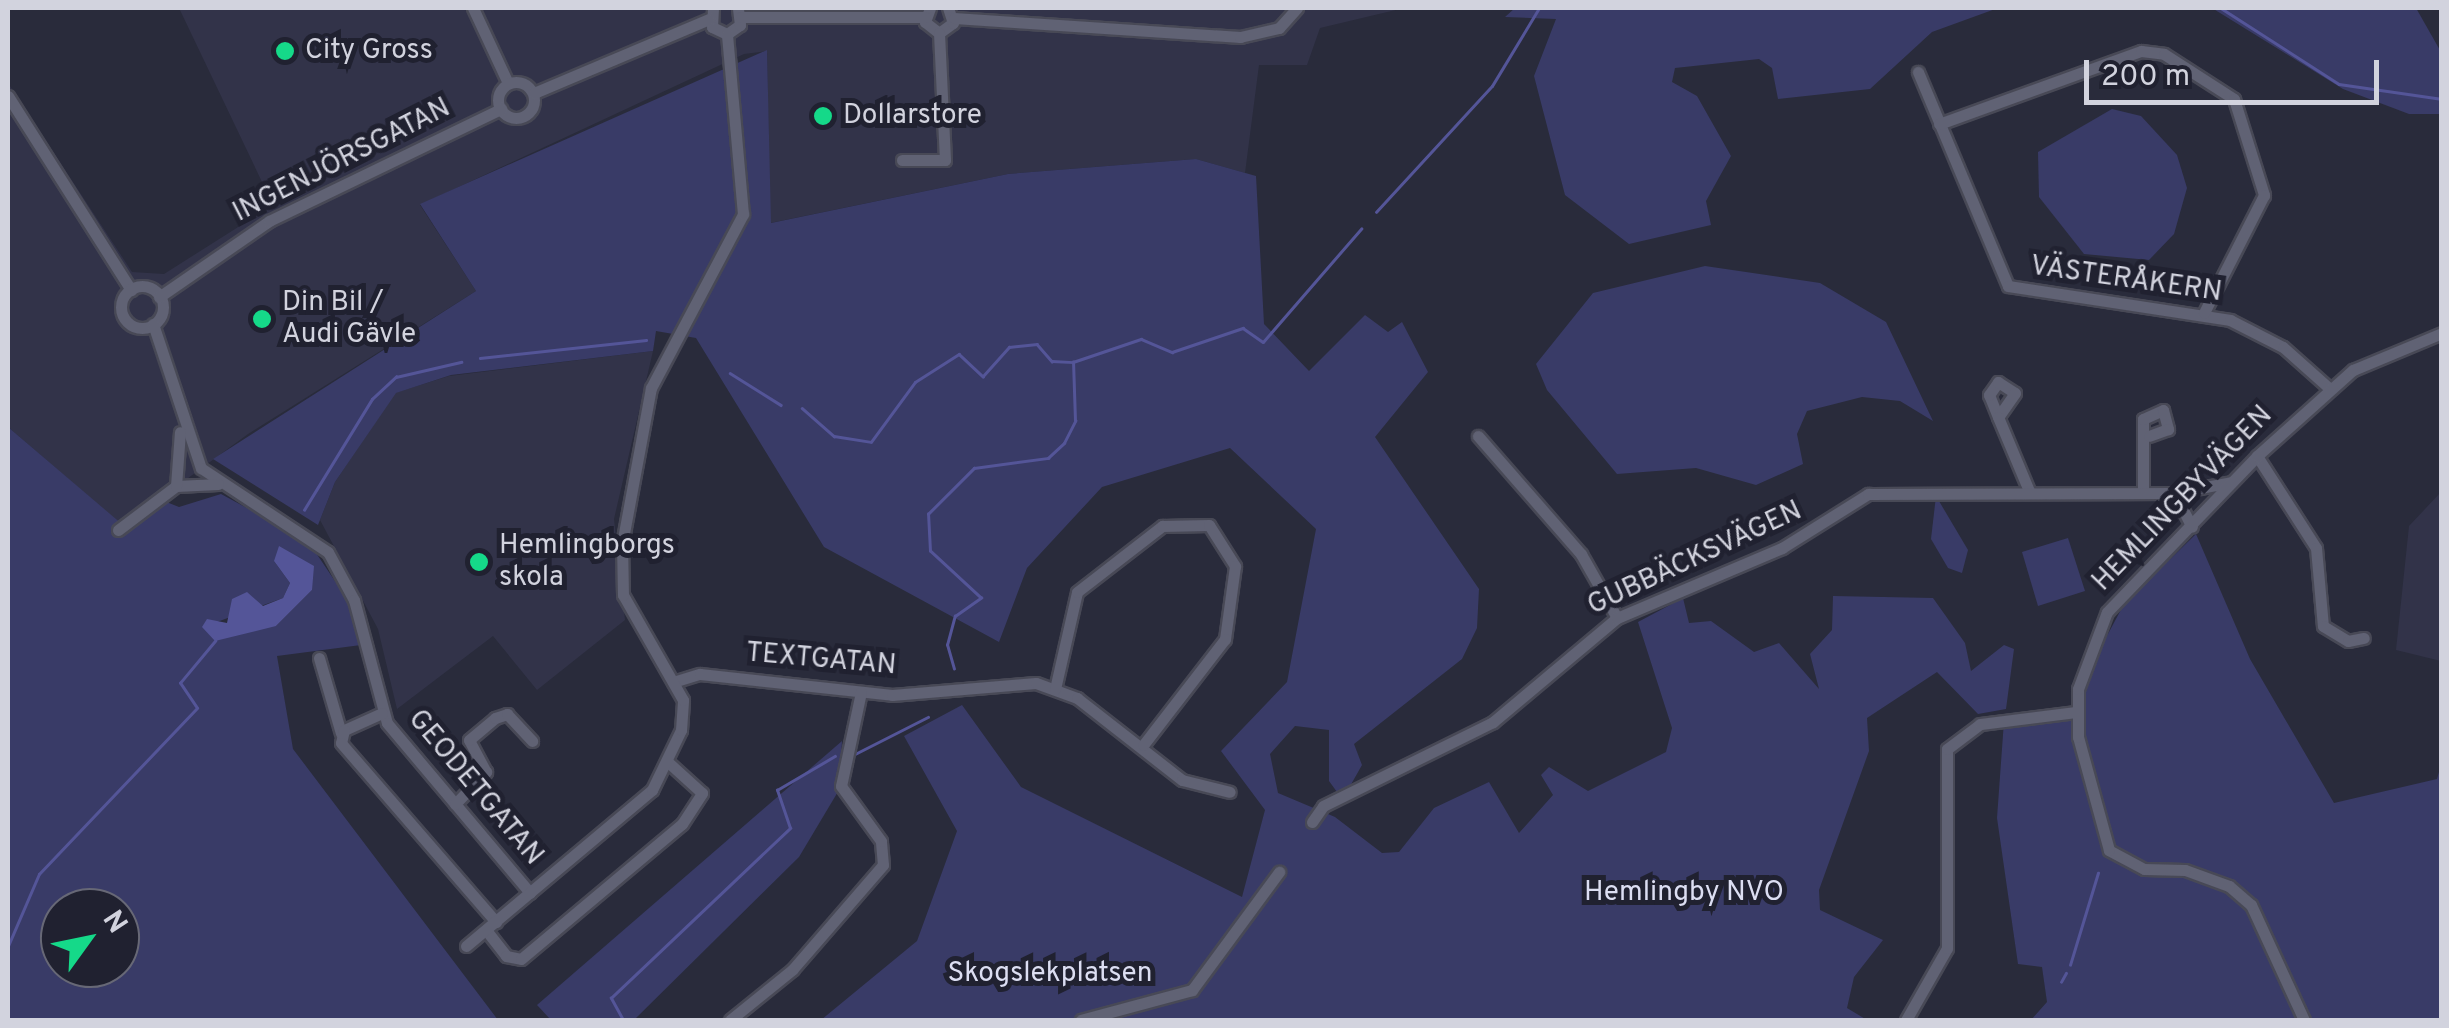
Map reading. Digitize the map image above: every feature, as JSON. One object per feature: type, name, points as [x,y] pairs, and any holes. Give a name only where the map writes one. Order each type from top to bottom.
[{"type":"street","points":[[473,8],[508,83],[501,109]]},
{"type":"street","points":[[939,33],[951,13],[1240,37],[1279,28],[1297,8]]},
{"type":"street","points":[[727,34],[740,12],[928,12],[939,33],[945,160],[902,160]]},
{"type":"street","points":[[466,946],[652,790],[669,763],[684,714],[674,682],[628,611],[622,544],[651,388],[742,214],[727,34],[711,13],[534,93],[508,83]]},
{"type":"street","points":[[1939,124],[2141,51],[2164,54],[2234,100],[2264,195],[2204,313]]},
{"type":"street","name":"VÄSTERÅKERN","points":[[1918,72],[2008,286],[2204,313],[2259,332],[2328,388]]},
{"type":"street","name":"INGENJÖRSGATAN","points":[[159,297],[269,221],[501,109],[522,117],[534,93]]},
{"type":"street","points":[[8,96],[130,290],[159,297],[153,324],[126,320],[121,304],[130,290]]},
{"type":"street","name":"GEODETGATAN","points":[[153,324],[181,428],[218,484],[328,552],[354,600],[382,714],[530,893]]},
{"type":"street","name":"HEMLINGBYVÄGEN","points":[[2076,712],[2108,612],[2257,456],[2328,388],[2442,333]]},
{"type":"street","points":[[1998,418],[2030,493]]},
{"type":"street","points":[[176,486],[181,428]]},
{"type":"street","points":[[1478,436],[1581,554],[1617,618]]},
{"type":"street","points":[[2143,492],[2149,436]]},
{"type":"street","points":[[2257,456],[2316,548],[2323,626],[2348,641],[2364,638]]},
{"type":"street","name":"GUBBÄCKSVÄGEN","points":[[1312,822],[1323,806],[1492,722],[1617,618],[1782,548],[1868,494],[2174,492],[2232,482]]},
{"type":"street","points":[[118,530],[176,486],[218,484]]},
{"type":"street","points":[[2174,492],[2192,526]]},
{"type":"street","points":[[1055,688],[1077,592],[1162,526],[1209,526],[1235,566],[1225,639],[1142,745]]},
{"type":"street","points":[[318,658],[341,732],[491,926],[506,956],[521,960],[682,824],[702,793],[669,763]]},
{"type":"street","name":"TEXTGATAN","points":[[674,682],[700,674],[861,692],[1008,680],[1055,688],[1142,745],[1182,780],[1230,792]]},
{"type":"street","points":[[730,1020],[792,970],[883,865],[881,840],[841,786],[861,692]]},
{"type":"street","points":[[1906,1020],[1947,948],[1947,749],[1980,724],[2076,712],[2109,850],[2144,869],[2185,870],[2230,886],[2251,905],[2304,1020]]},
{"type":"street","points":[[341,732],[382,714]]},
{"type":"street","points":[[455,804],[486,772],[469,740],[496,718],[508,714],[532,741]]},
{"type":"street","points":[[1082,1020],[1192,990],[1279,872]]},
{"type":"shaded area","points":[[179,8],[1404,8],[1320,28],[1307,65],[1259,65],[1245,173],[1196,159],[1008,174],[770,223],[767,51],[744,54],[420,205],[476,291],[248,434],[123,526],[8,427],[8,83],[132,272],[164,274],[273,205]]},
{"type":"shaded area","name":"Hemlingborgs skola","points":[[653,351],[614,519],[625,620],[537,690],[493,636],[397,709],[378,629],[320,520],[335,482],[395,393],[449,376]]},
{"type":"shaded area","points":[[2441,492],[2441,661],[2396,650],[2409,526]]},
{"type":"shaded area","points":[[279,546],[314,566],[312,590],[276,626],[215,641],[202,627],[207,619],[227,623],[232,599],[247,592],[263,606],[283,598],[290,583],[274,561]]},
{"type":"green space","points":[[1515,8],[1998,8],[1932,32],[1870,89],[1778,99],[1772,68],[1759,59],[1675,68],[1672,82],[1697,96],[1731,156],[1706,201],[1711,225],[1629,244],[1565,195],[1534,76],[1556,19],[1505,17]]},
{"type":"green space","points":[[2212,8],[2416,8],[2441,52],[2441,114],[2409,114],[2343,89]]},
{"type":"green space","points":[[767,50],[771,223],[1008,174],[1196,159],[1256,176],[1264,324],[1309,371],[1365,315],[1388,332],[1402,322],[1428,372],[1375,437],[1479,589],[1477,628],[1462,659],[1354,744],[1362,765],[1349,788],[1337,792],[1329,781],[1329,730],[1295,726],[1270,754],[1278,793],[1335,817],[1382,853],[1399,852],[1434,808],[1489,782],[1519,833],[1553,795],[1541,775],[1549,767],[1588,791],[1666,752],[1672,728],[1638,622],[1683,598],[1689,623],[1711,621],[1754,652],[1779,643],[1819,689],[1810,654],[1832,630],[1833,596],[1933,598],[1965,643],[1971,671],[2004,645],[2014,649],[2006,709],[1978,714],[1937,672],[1867,718],[1869,751],[1819,890],[1820,910],[1883,940],[1854,977],[1847,1008],[1867,1020],[821,1020],[917,941],[957,831],[904,736],[962,705],[1021,787],[1242,897],[1265,810],[1221,751],[1287,682],[1316,529],[1230,448],[1102,487],[1027,568],[999,642],[824,547],[696,338],[656,331],[653,351],[451,375],[396,393],[335,482],[318,525],[213,459],[476,291],[420,204]]},
{"type":"green space","points":[[2112,109],[2141,116],[2177,155],[2187,188],[2174,234],[2149,260],[2084,254],[2039,197],[2038,152]]},
{"type":"green space","points":[[1705,266],[1820,283],[1886,322],[1933,421],[1900,401],[1862,397],[1807,411],[1797,434],[1803,464],[1756,485],[1696,468],[1617,474],[1547,390],[1536,364],[1593,293]]},
{"type":"green space","points":[[8,427],[123,525],[159,499],[179,507],[221,494],[308,541],[347,599],[361,645],[277,656],[293,749],[498,1020],[8,1020]],"holes":[[[274,561],[312,590],[276,626],[203,627],[283,598],[290,583]]]},
{"type":"green space","points":[[1936,496],[1968,550],[1962,573],[1948,568],[1931,539]]},
{"type":"green space","points":[[2196,534],[2250,659],[2334,803],[2437,779],[2441,765],[2441,1020],[2031,1020],[2047,1002],[2042,967],[2018,964],[1997,818],[2004,721],[2082,707],[2094,660],[2124,604]]},
{"type":"green space","points":[[2068,538],[2085,591],[2038,606],[2022,552]]},
{"type":"green space","points":[[842,741],[839,790],[799,857],[634,1020],[551,1020],[537,1005]]},
{"type":"waterway","points":[[1376,212],[1492,86],[1539,8]]},
{"type":"waterway","points":[[2221,8],[2339,84],[2442,99]]},
{"type":"waterway","points":[[802,408],[834,436],[871,442],[915,382],[959,354],[983,376],[1009,347],[1037,344],[1052,361],[1073,362],[1141,339],[1172,352],[1243,328],[1263,342],[1361,229]]},
{"type":"waterway","points":[[480,358],[646,340]]},
{"type":"waterway","points":[[304,510],[372,399],[396,377],[461,362]]},
{"type":"waterway","points":[[954,669],[947,645],[955,616],[981,598],[930,551],[928,514],[974,468],[1048,458],[1064,443],[1075,421],[1073,362]]},
{"type":"waterway","points":[[730,373],[781,405]]},
{"type":"waterway","points":[[8,946],[39,874],[197,708],[180,683],[215,641]]},
{"type":"waterway","points":[[853,755],[928,717]]},
{"type":"waterway","points":[[623,1020],[611,998],[790,828],[777,790],[835,756]]},
{"type":"waterway","points":[[2070,965],[2098,873]]},
{"type":"waterway","points":[[2061,982],[2066,973]]},
{"type":"place","name":"City Gross","points":[[285,51]]},
{"type":"place","name":"Dollarstore","points":[[823,116]]},
{"type":"place","name":"Din Bil / Audi Gävle","points":[[262,319]]},
{"type":"place","name":"Hemlingborgs skola","points":[[479,562]]},
{"type":"park label","name":"Hemlingby NVO","points":[[1684,893]]},
{"type":"park label","name":"Skogslekplatsen","points":[[1050,974]]}]
